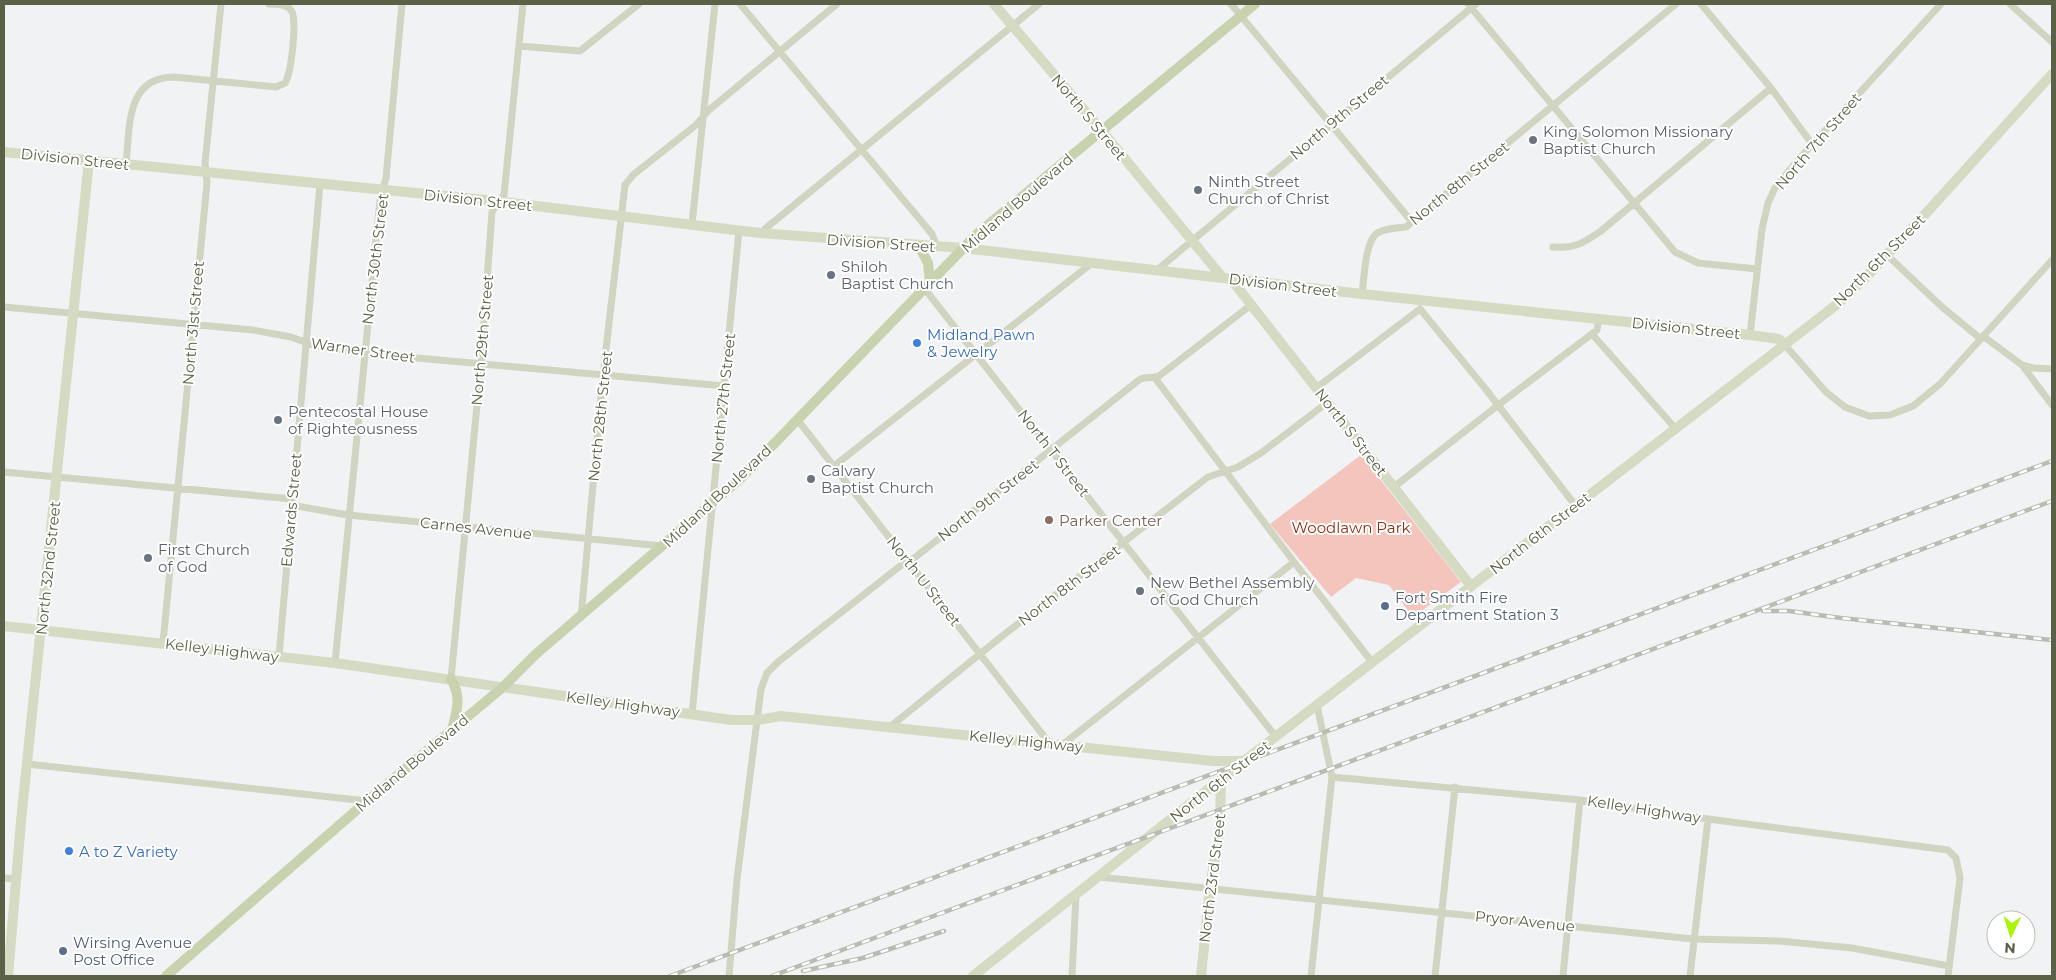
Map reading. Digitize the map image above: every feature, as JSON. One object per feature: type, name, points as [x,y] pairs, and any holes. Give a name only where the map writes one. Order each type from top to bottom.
[{"type":"main road","name":"Midland Boulevard","points":[[166,976],[367,801],[503,687],[536,654],[740,478],[978,233],[1255,4]]},
{"type":"main road","points":[[919,246],[929,266],[927,286]]},
{"type":"main road","points":[[450,679],[457,690],[459,699],[452,730]]},
{"type":"street","name":"North 31st Street","points":[[162,643],[207,183],[206,172],[221,4]]},
{"type":"street","points":[[126,164],[132,110],[137,94],[142,88],[157,79],[166,77],[276,87],[285,83],[288,79],[295,18],[293,12],[285,5],[269,4]]},
{"type":"street","name":"North 30th Street","points":[[335,663],[364,353],[382,190],[386,178],[402,4]]},
{"type":"street","name":"North 29th Street","points":[[450,679],[481,363],[492,212],[504,195],[523,4]]},
{"type":"street","points":[[519,46],[580,51],[639,4]]},
{"type":"street","points":[[692,224],[715,4]]},
{"type":"street","points":[[740,4],[932,234],[937,247]]},
{"type":"street","name":"North 28th Street","points":[[581,617],[603,375],[620,215],[625,185],[628,180],[696,125],[709,110],[837,4]]},
{"type":"street","name":"North S Street","points":[[994,4],[1102,131],[1191,240],[1251,305],[1471,586]]},
{"type":"street","points":[[760,233],[1039,4]]},
{"type":"street","points":[[1231,4],[1412,222]]},
{"type":"street","name":"North 8th Street","points":[[1362,294],[1368,251],[1374,236],[1384,230],[1406,227],[1676,4]]},
{"type":"street","points":[[1702,4],[1771,88],[1812,144]]},
{"type":"street","name":"North 7th Street","points":[[1750,335],[1762,229],[1772,195],[1781,180],[1812,144],[1941,4]]},
{"type":"street","points":[[2010,4],[2052,42]]},
{"type":"street","points":[[1472,5],[1553,106],[1678,254],[1698,263],[1757,269]]},
{"type":"street","name":"North 9th Street","points":[[1157,270],[1472,5]]},
{"type":"street","name":"North 6th Street","points":[[973,976],[1276,736],[1853,290],[2052,74]]},
{"type":"street","points":[[1553,247],[1567,248],[1584,242],[1635,204],[1771,88]]},
{"type":"street","name":"Division Street","points":[[4,152],[499,202],[620,215],[740,231],[963,248],[1362,294],[1420,304],[1599,318],[1750,335],[1779,339],[1785,344]]},
{"type":"street","name":"North 32nd Street","points":[[8,976],[27,764],[58,477],[89,160]]},
{"type":"street","name":"Edwards Street","points":[[279,656],[320,184]]},
{"type":"street","name":"North 27th Street","points":[[692,714],[740,231]]},
{"type":"street","points":[[1887,254],[1942,307],[2022,365],[2052,405]]},
{"type":"street","points":[[1785,344],[1834,400],[1850,410],[1869,416],[1890,415],[1902,411],[1922,399],[1940,384],[2052,260]]},
{"type":"street","points":[[834,466],[1092,263]]},
{"type":"street","name":"North T Street","points":[[927,286],[1051,450],[1276,736]]},
{"type":"street","points":[[1316,388],[1420,304],[1575,506]]},
{"type":"street","name":"North 9th Street","points":[[758,720],[763,680],[770,669],[1139,380],[1155,378],[1251,305]]},
{"type":"street","name":"Warner Street","points":[[4,307],[270,333],[313,346],[364,353],[724,386]]},
{"type":"street","points":[[1394,487],[1597,330],[1599,318]]},
{"type":"street","points":[[1592,334],[1675,428]]},
{"type":"street","points":[[2022,365],[2052,369]]},
{"type":"street","points":[[1155,378],[1372,662]]},
{"type":"street","name":"North 8th Street","points":[[890,726],[1208,477],[1238,467],[1261,453],[1328,402]]},
{"type":"street","name":"North U Street","points":[[797,419],[1050,744]]},
{"type":"street","name":"Carnes Avenue","points":[[4,472],[177,488],[291,502],[348,516],[662,546]]},
{"type":"street","points":[[1062,745],[1294,562]]},
{"type":"street","name":"Kelley Highway","points":[[4,626],[335,663],[732,720],[758,720],[782,716],[1213,761],[1244,761]]},
{"type":"street","points":[[1311,976],[1332,777],[1317,705]]},
{"type":"street","points":[[729,976],[737,879],[758,720]]},
{"type":"street","points":[[27,764],[367,801]]},
{"type":"street","name":"Kelley Highway","points":[[1332,777],[1580,800],[1708,819],[1948,850],[1956,858],[1960,878],[1949,966]]},
{"type":"street","name":"North 23rd Street","points":[[1201,976],[1210,888],[1220,826],[1221,780]]},
{"type":"street","points":[[1435,976],[1455,787]]},
{"type":"street","points":[[1563,976],[1580,800]]},
{"type":"street","points":[[1690,976],[1708,819]]},
{"type":"street","name":"Pryor Avenue","points":[[1100,877],[1694,939],[1779,942],[1852,948],[1949,966]]},
{"type":"street","points":[[4,878],[16,879]]},
{"type":"street","points":[[1072,976],[1076,895]]},
{"type":"street","points":[[1948,976],[1949,966]]},
{"type":"green space","name":"Woodlawn Park","points":[[1361,455],[1461,582],[1413,617],[1389,585],[1356,578],[1331,597],[1270,524]]},
{"type":"railway","points":[[670,976],[2052,461]]},
{"type":"railway","points":[[772,976],[2052,501]]},
{"type":"railway","points":[[1763,611],[1789,611],[2052,640]]},
{"type":"railway","points":[[803,971],[863,958],[944,931]]},
{"type":"place","name":"King Solomon Missionary Baptist Church","points":[[1533,140]]},
{"type":"place","name":"Ninth Street Church of Christ","points":[[1198,190]]},
{"type":"place","name":"Shiloh Baptist Church","points":[[831,275]]},
{"type":"place","name":"Midland Pawn & Jewelry","points":[[917,343]]},
{"type":"place","name":"Pentecostal House of Righteousness","points":[[278,420]]},
{"type":"place","name":"Calvary Baptist Church","points":[[811,479]]},
{"type":"place","name":"Parker Center","points":[[1049,520]]},
{"type":"place","name":"First Church of God","points":[[148,558]]},
{"type":"place","name":"New Bethel Assembly of God Church","points":[[1140,591]]},
{"type":"place","name":"Fort Smith Fire Department Station 3","points":[[1385,606]]},
{"type":"place","name":"A to Z Variety","points":[[69,851]]},
{"type":"place","name":"Wirsing Avenue Post Office","points":[[63,951]]}]
